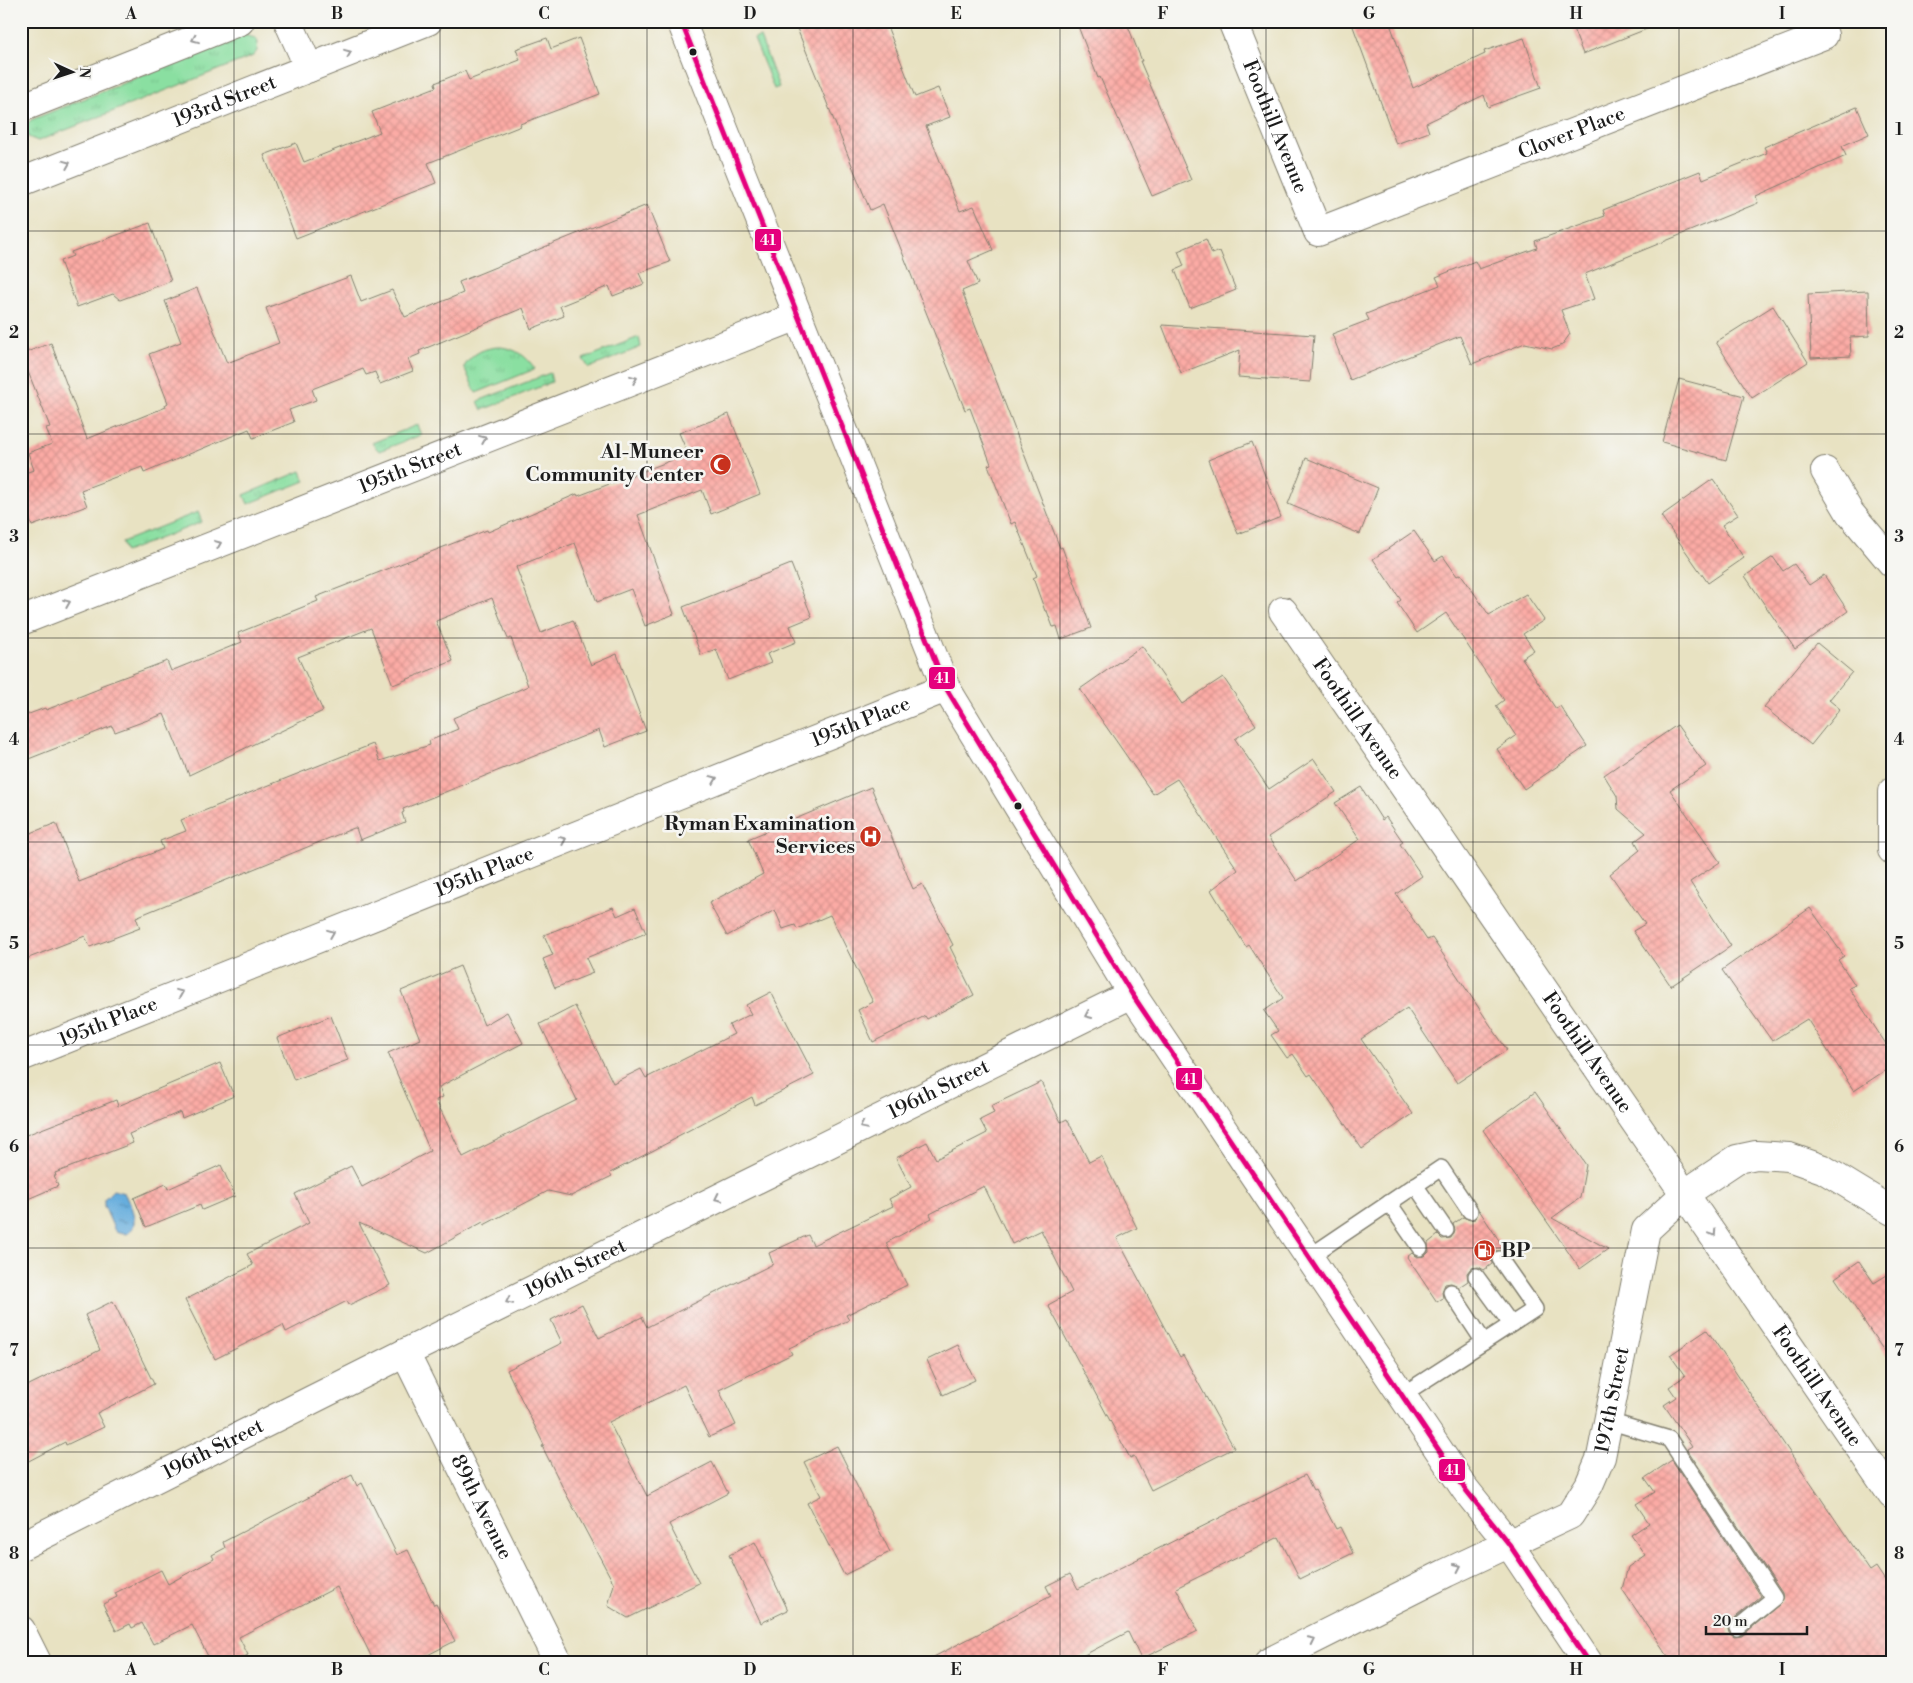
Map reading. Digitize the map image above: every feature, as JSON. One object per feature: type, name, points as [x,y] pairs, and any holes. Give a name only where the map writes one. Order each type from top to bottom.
[{"type":"street","points":[[21,108],[240,21]]},
{"type":"street","points":[[288,21],[309,68]]},
{"type":"street","name":"193rd Street","points":[[21,182],[428,21]]},
{"type":"street","points":[[681,21],[946,688],[1132,994],[1465,1489],[1509,1544],[1588,1662]]},
{"type":"street","name":"Foothill Avenue","points":[[1232,21],[1318,232]]},
{"type":"street","name":"Clover Place","points":[[1318,232],[1822,28]]},
{"type":"street","name":"195th Street","points":[[21,621],[798,316]]},
{"type":"street","points":[[1825,471],[1850,513],[1892,564]]},
{"type":"street","name":"Foothill Avenue","points":[[1283,611],[1686,1193],[1892,1495]]},
{"type":"street","name":"195th Place","points":[[21,1057],[946,688]]},
{"type":"street","points":[[1892,792],[1890,838],[1892,850]]},
{"type":"street","name":"196th Street","points":[[21,1546],[405,1353],[1132,994]]},
{"type":"street","name":"197th Street","points":[[1269,1662],[1446,1573],[1570,1515],[1589,1485],[1598,1464],[1646,1230],[1686,1193],[1737,1159],[1756,1156],[1789,1157],[1823,1169],[1892,1211]]},
{"type":"street","name":"89th Avenue","points":[[405,1353],[558,1662]]},
{"type":"street","points":[[21,1630],[37,1662]]},
{"type":"lane","points":[[1309,1257],[1441,1168],[1470,1211]]},
{"type":"lane","points":[[1415,1185],[1446,1230]]},
{"type":"lane","points":[[1389,1203],[1420,1248]]},
{"type":"lane","points":[[1402,1395],[1534,1309],[1500,1259]]},
{"type":"lane","points":[[1476,1276],[1511,1324]]},
{"type":"lane","points":[[1451,1292],[1484,1342]]},
{"type":"lane","points":[[1608,1420],[1669,1439],[1774,1598],[1737,1628]]},
{"type":"green space","points":[[244,35],[255,38],[258,42],[257,51],[253,56],[38,141],[28,137],[27,124],[31,120]]},
{"type":"green space","points":[[760,37],[779,87],[774,89],[754,39]]},
{"type":"green space","points":[[639,337],[641,347],[589,368],[583,359]]},
{"type":"green space","points":[[490,348],[512,349],[521,354],[535,369],[476,393],[464,367],[471,358],[480,352]]},
{"type":"green space","points":[[550,373],[552,382],[482,410],[478,401]]},
{"type":"green space","points":[[417,425],[421,435],[379,451],[372,443]]},
{"type":"green space","points":[[301,471],[305,481],[248,504],[244,495]]},
{"type":"green space","points":[[198,512],[202,522],[125,552],[122,542]]},
{"type":"water","points":[[113,1190],[124,1193],[132,1209],[133,1226],[127,1234],[115,1231],[104,1206],[104,1199]]},
{"type":"building","points":[[794,21],[885,21],[915,97],[938,88],[950,117],[926,126],[960,211],[974,206],[993,250],[968,261],[978,284],[962,291],[1060,548],[1062,547],[1091,628],[1061,639],[1057,626],[1053,627],[1047,611],[1045,611],[1033,578],[1037,576],[1015,522],[1011,524],[988,465],[991,464],[970,408],[965,410],[883,204],[870,210]]},
{"type":"building","points":[[1076,21],[1126,21],[1142,61],[1140,61],[1191,180],[1152,196],[1100,77],[1098,78]]},
{"type":"building","points":[[1351,21],[1389,21],[1413,88],[1485,54],[1484,51],[1524,38],[1541,88],[1488,107],[1484,95],[1426,123],[1429,132],[1396,144]]},
{"type":"building","points":[[1570,21],[1662,21],[1662,23],[1583,54]]},
{"type":"building","points":[[547,38],[551,49],[579,38],[600,94],[520,124],[521,126],[428,163],[436,183],[296,238],[264,155],[296,143],[304,162],[380,132],[372,112],[436,87],[435,83],[465,71],[469,80],[520,60],[516,49]]},
{"type":"building","points":[[1857,107],[1869,134],[1842,146],[1846,156],[1756,196],[1758,203],[1585,274],[1594,299],[1561,310],[1570,334],[1562,345],[1552,349],[1525,343],[1472,364],[1460,336],[1350,380],[1332,334],[1369,320],[1366,314],[1440,285],[1436,277],[1475,261],[1479,269],[1537,248],[1535,241],[1605,216],[1603,210],[1700,171],[1703,179],[1767,153],[1764,147]]},
{"type":"building","points":[[647,205],[670,262],[639,273],[644,284],[613,296],[609,286],[560,306],[564,316],[531,329],[523,308],[419,351],[420,354],[408,359],[413,371],[380,384],[375,372],[366,375],[363,369],[312,389],[316,400],[289,410],[294,422],[253,438],[249,429],[144,473],[142,467],[81,490],[87,506],[32,526],[21,495],[21,474],[34,470],[28,453],[52,444],[46,428],[50,427],[21,354],[51,343],[87,439],[166,407],[165,405],[168,403],[149,354],[181,342],[165,301],[197,288],[227,363],[279,343],[266,308],[351,276],[361,302],[392,290],[405,317],[463,293],[459,282]]},
{"type":"building","points":[[150,223],[171,281],[120,300],[113,294],[77,307],[60,261],[73,256],[71,252]]},
{"type":"building","points":[[1206,239],[1212,254],[1220,251],[1236,290],[1190,308],[1175,270],[1184,266],[1178,251]]},
{"type":"building","points":[[1868,291],[1869,336],[1850,337],[1851,356],[1811,358],[1808,294]]},
{"type":"building","points":[[1773,306],[1808,362],[1752,398],[1716,342]]},
{"type":"building","points":[[1162,325],[1314,335],[1310,382],[1238,377],[1240,350],[1181,373]]},
{"type":"building","points":[[1679,379],[1744,396],[1726,460],[1662,442]]},
{"type":"building","points":[[729,414],[760,494],[711,514],[702,490],[638,515],[674,614],[645,626],[631,589],[597,602],[575,543],[516,567],[541,633],[573,620],[591,665],[617,654],[646,731],[605,747],[599,730],[403,809],[404,812],[402,813],[405,822],[360,840],[356,828],[354,828],[136,917],[140,928],[90,947],[85,936],[21,961],[21,837],[56,823],[79,882],[163,849],[160,841],[186,831],[181,820],[373,744],[380,761],[430,745],[429,741],[458,729],[453,718],[528,686],[511,638],[508,639],[492,598],[436,621],[453,661],[393,685],[371,628],[298,657],[323,711],[189,775],[164,714],[115,732],[112,726],[21,762],[21,717],[45,708],[46,710],[101,688],[100,686],[167,661],[171,671],[242,642],[238,633],[318,601],[316,597],[487,530],[488,532],[577,494],[578,496],[688,454],[679,433]]},
{"type":"building","points":[[1252,442],[1281,517],[1238,534],[1208,460]]},
{"type":"building","points":[[1306,458],[1378,488],[1360,534],[1288,504]]},
{"type":"building","points":[[1713,479],[1738,515],[1722,525],[1744,558],[1708,583],[1661,516]]},
{"type":"building","points":[[1414,531],[1435,561],[1443,556],[1457,576],[1461,574],[1489,615],[1526,594],[1544,620],[1523,634],[1534,650],[1522,658],[1556,709],[1560,706],[1587,746],[1524,789],[1497,749],[1516,736],[1496,706],[1504,700],[1446,613],[1417,633],[1397,603],[1401,600],[1373,559]]},
{"type":"building","points":[[1773,557],[1783,571],[1794,564],[1809,585],[1824,575],[1848,611],[1795,649],[1745,576]]},
{"type":"building","points":[[791,564],[812,617],[790,626],[796,642],[767,654],[771,663],[728,680],[716,649],[701,655],[683,607]]},
{"type":"building","points":[[1817,643],[1852,672],[1829,700],[1840,709],[1811,745],[1764,707]]},
{"type":"building","points":[[1142,646],[1182,704],[1223,677],[1256,725],[1235,739],[1269,789],[1314,759],[1336,792],[1268,837],[1297,881],[1360,839],[1335,803],[1361,787],[1382,820],[1386,817],[1403,842],[1400,844],[1422,876],[1396,894],[1427,940],[1432,938],[1507,1050],[1457,1083],[1407,1008],[1361,1039],[1413,1114],[1362,1149],[1311,1074],[1308,1076],[1293,1054],[1287,1058],[1271,1035],[1278,1031],[1264,1011],[1283,998],[1249,945],[1246,947],[1211,890],[1238,870],[1177,779],[1153,794],[1080,689]]},
{"type":"building","points":[[1677,725],[1706,766],[1670,790],[1720,862],[1690,882],[1731,946],[1671,986],[1633,931],[1645,924],[1610,874],[1640,850],[1635,841],[1646,833],[1618,809],[1617,796],[1604,775]]},
{"type":"building","points":[[871,787],[913,889],[922,884],[953,945],[950,947],[974,995],[927,1019],[925,1016],[873,1042],[858,1010],[873,1002],[830,915],[797,929],[795,925],[783,929],[775,910],[727,936],[709,903],[763,874],[748,839]]},
{"type":"building","points":[[613,907],[617,916],[635,908],[646,933],[586,958],[593,973],[555,988],[543,959],[553,955],[544,935]]},
{"type":"building","points":[[1810,908],[1844,956],[1838,960],[1855,985],[1849,988],[1892,1053],[1892,1066],[1854,1091],[1807,1019],[1772,1041],[1722,970]]},
{"type":"building","points":[[460,966],[484,1025],[507,1012],[523,1043],[439,1087],[443,1097],[436,1100],[463,1157],[577,1100],[540,1024],[575,1006],[613,1083],[641,1069],[646,1078],[734,1034],[729,1025],[751,1014],[746,1005],[771,992],[814,1075],[755,1105],[752,1097],[610,1173],[612,1176],[571,1196],[548,1191],[484,1225],[483,1222],[427,1253],[359,1223],[390,1285],[349,1305],[347,1301],[286,1332],[283,1325],[215,1359],[185,1300],[253,1265],[247,1254],[309,1223],[295,1194],[351,1166],[362,1187],[430,1151],[388,1053],[420,1039],[401,991]]},
{"type":"building","points":[[331,1016],[348,1060],[294,1080],[277,1038]]},
{"type":"building","points":[[220,1063],[234,1096],[182,1118],[180,1112],[129,1134],[133,1143],[55,1173],[56,1176],[54,1176],[58,1186],[21,1202],[21,1137],[116,1100],[118,1106]]},
{"type":"building","points":[[1041,1082],[1061,1122],[1067,1119],[1089,1162],[1101,1156],[1137,1228],[1117,1238],[1180,1357],[1183,1355],[1234,1448],[1151,1490],[1134,1456],[1130,1458],[1048,1305],[1072,1292],[1041,1230],[1012,1244],[984,1186],[930,1214],[932,1218],[886,1243],[907,1285],[846,1315],[849,1320],[789,1348],[792,1354],[719,1390],[736,1425],[709,1437],[684,1385],[609,1422],[647,1496],[712,1462],[728,1493],[669,1524],[699,1583],[628,1618],[608,1606],[614,1584],[542,1446],[544,1445],[507,1370],[562,1343],[551,1320],[582,1304],[599,1338],[642,1317],[647,1327],[773,1264],[769,1253],[808,1235],[813,1245],[893,1206],[889,1199],[911,1187],[896,1158],[927,1142],[936,1159],[987,1133],[980,1120],[994,1113],[991,1106]]},
{"type":"building","points":[[1535,1092],[1586,1165],[1580,1198],[1552,1218],[1608,1249],[1580,1269],[1483,1130]]},
{"type":"building","points":[[221,1165],[235,1196],[202,1210],[200,1205],[146,1227],[134,1198],[166,1184],[168,1189]]},
{"type":"building","points":[[1479,1210],[1508,1254],[1504,1250],[1495,1251],[1491,1256],[1492,1264],[1484,1270],[1479,1267],[1471,1268],[1467,1273],[1468,1281],[1459,1287],[1451,1283],[1445,1284],[1442,1292],[1443,1298],[1437,1302],[1407,1257],[1412,1253],[1416,1257],[1425,1256],[1429,1252],[1428,1243],[1438,1235],[1442,1239],[1451,1238],[1455,1230],[1453,1224],[1463,1217],[1470,1220],[1475,1219]]},
{"type":"building","points":[[1859,1261],[1874,1283],[1892,1272],[1892,1363],[1835,1278]]},
{"type":"building","points":[[113,1301],[154,1384],[97,1413],[104,1427],[66,1445],[65,1442],[21,1465],[21,1389],[100,1350],[85,1315]]},
{"type":"building","points":[[1707,1330],[1870,1571],[1876,1567],[1892,1591],[1892,1662],[1672,1662],[1622,1589],[1628,1567],[1645,1555],[1631,1535],[1649,1523],[1636,1504],[1655,1492],[1645,1478],[1672,1460],[1761,1596],[1731,1621],[1728,1629],[1729,1633],[1734,1637],[1742,1636],[1783,1601],[1782,1593],[1687,1449],[1692,1446],[1664,1405],[1676,1397],[1669,1387],[1685,1376],[1670,1355]]},
{"type":"building","points":[[958,1345],[975,1380],[943,1395],[927,1360]]},
{"type":"building","points":[[837,1446],[890,1552],[844,1575],[807,1503],[821,1496],[804,1462]]},
{"type":"building","points":[[352,1475],[357,1486],[362,1483],[397,1555],[408,1550],[434,1605],[436,1604],[455,1641],[414,1662],[374,1662],[337,1587],[239,1637],[248,1655],[233,1662],[211,1662],[192,1625],[153,1644],[142,1623],[132,1628],[130,1624],[116,1631],[103,1604],[117,1597],[115,1593],[161,1570],[168,1584],[214,1559],[212,1555],[225,1548],[223,1542]]},
{"type":"building","points":[[1305,1475],[1313,1490],[1315,1489],[1336,1529],[1340,1527],[1353,1553],[1300,1579],[1279,1537],[1176,1588],[1198,1631],[1141,1659],[1128,1632],[1071,1662],[924,1662],[1051,1596],[1046,1586],[1070,1574],[1078,1589]]},
{"type":"building","points":[[755,1542],[788,1610],[761,1623],[729,1555]]},
{"type":"transit line","name":"41","points":[[681,21],[946,688],[1132,994],[1465,1489],[1509,1544],[1588,1662]]},
{"type":"place","name":"Al-Muneer Community Center","points":[[720,464]]},
{"type":"place","name":"Ryman Examination Services","points":[[871,836]]},
{"type":"place","name":"BP","points":[[1485,1251]]}]
